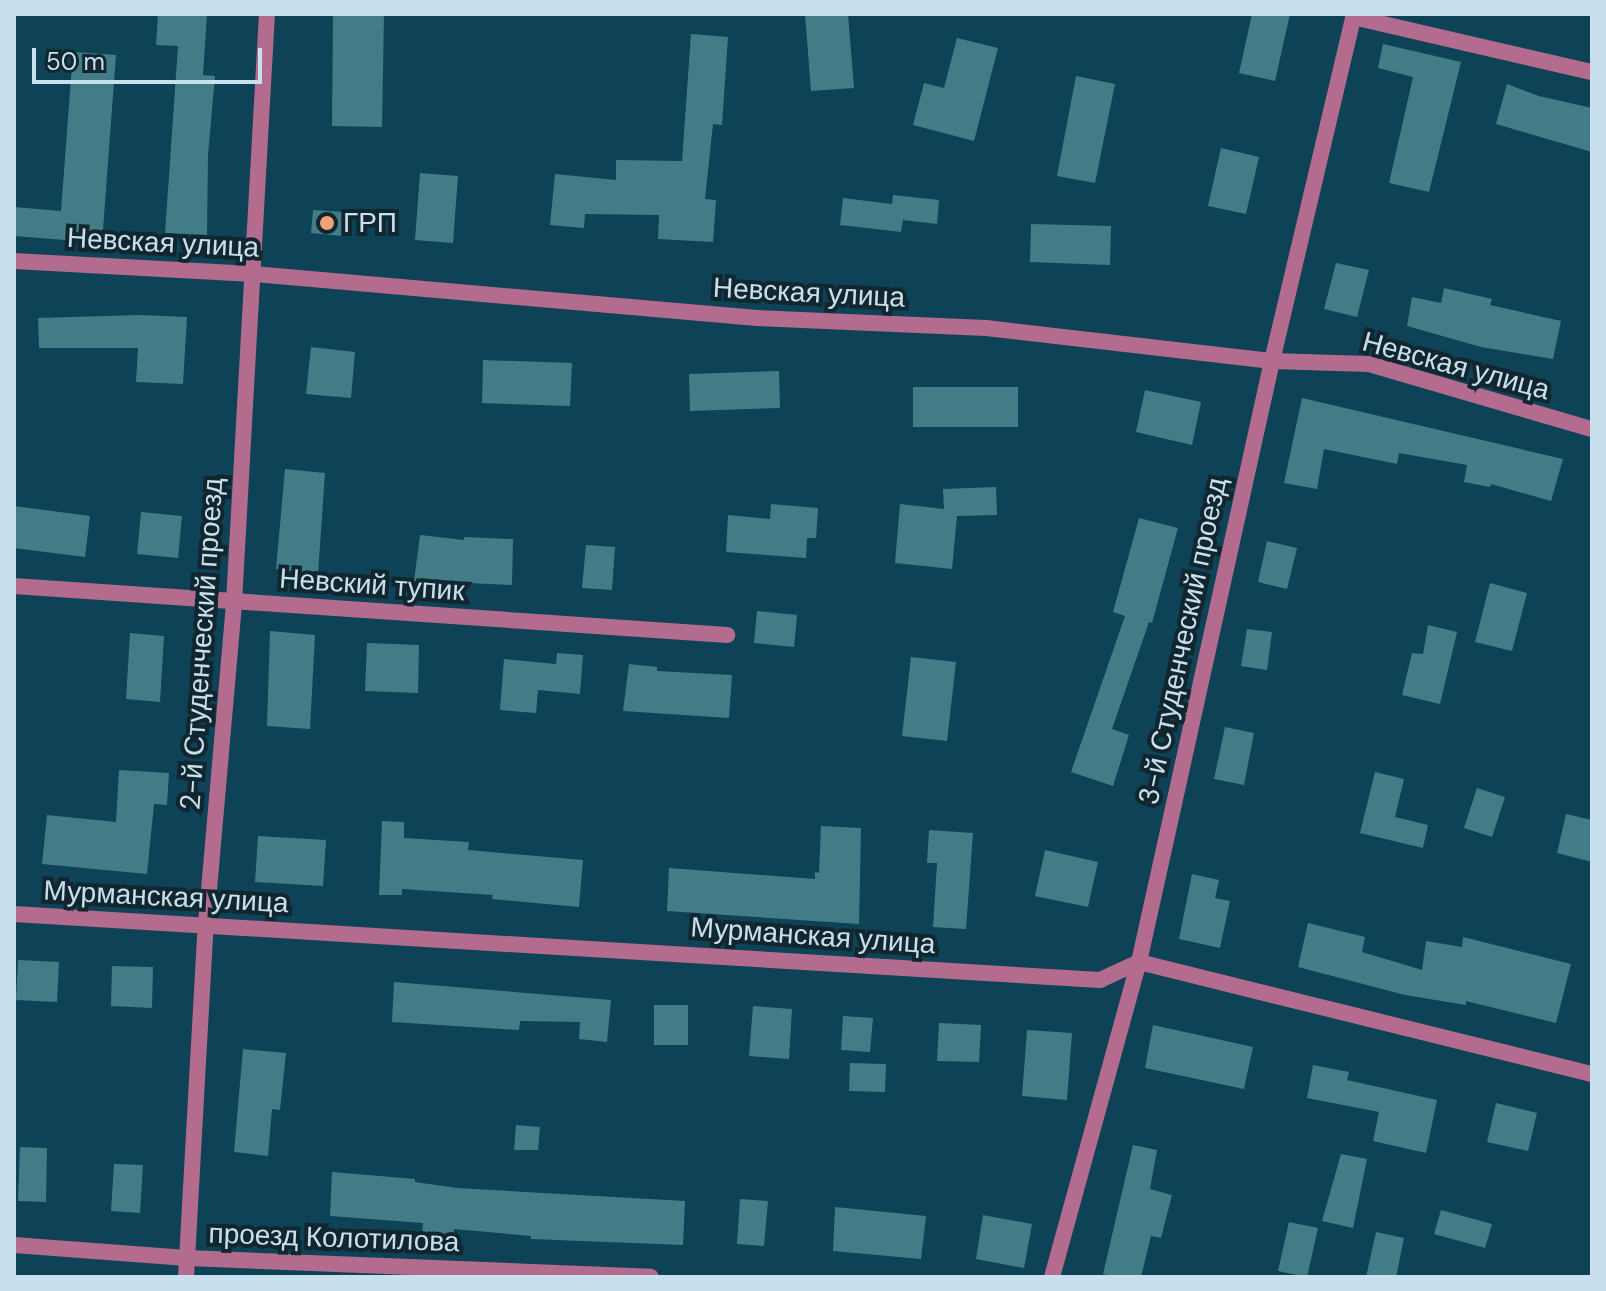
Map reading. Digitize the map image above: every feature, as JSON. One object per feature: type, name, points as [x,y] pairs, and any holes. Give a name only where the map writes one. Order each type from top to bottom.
[{"type":"street","name":"2-й Студенческий проезд","points":[[186,1277],[206,924],[234,602],[267,14]]},
{"type":"street","points":[[1353,16],[1592,72]]},
{"type":"street","name":"3-й Студенческий проезд","points":[[1052,1277],[1139,962],[1272,361],[1353,16]]},
{"type":"street","name":"Невская улица","points":[[14,261],[253,274],[757,318],[986,328],[1272,361],[1369,364],[1592,429]]},
{"type":"street","name":"Невский тупик","points":[[14,586],[727,635]]},
{"type":"street","name":"Мурманская улица","points":[[14,914],[1100,980],[1139,962]]},
{"type":"street","points":[[1139,962],[1592,1074]]},
{"type":"street","name":"проезд Колотилова","points":[[14,1245],[187,1258],[651,1277]]},
{"type":"building","points":[[158,14],[207,14],[203,75],[215,76],[208,155],[207,235],[165,233],[178,46],[156,45]]},
{"type":"building","points":[[333,14],[384,14],[382,127],[332,126]]},
{"type":"building","points":[[805,14],[848,14],[854,88],[811,91]]},
{"type":"building","points":[[1252,14],[1290,14],[1275,81],[1239,73]]},
{"type":"building","points":[[691,34],[728,37],[722,125],[713,124],[705,199],[716,200],[713,242],[658,239],[659,215],[585,214],[584,228],[550,225],[555,174],[616,180],[616,160],[682,161]]},
{"type":"building","points":[[957,38],[998,48],[974,141],[913,125],[924,83],[944,88]]},
{"type":"building","points":[[1383,44],[1461,62],[1429,192],[1389,183],[1413,77],[1378,68]]},
{"type":"building","points":[[73,52],[116,55],[102,243],[14,236],[14,207],[61,211]]},
{"type":"building","points":[[1076,76],[1115,84],[1095,183],[1057,176]]},
{"type":"building","points":[[1507,84],[1539,96],[1592,108],[1592,152],[1496,124]]},
{"type":"building","points":[[1221,148],[1259,157],[1246,214],[1208,206]]},
{"type":"building","points":[[420,173],[458,176],[453,243],[415,240]]},
{"type":"building","points":[[893,195],[939,200],[937,224],[903,220],[901,232],[840,225],[843,198],[892,204]]},
{"type":"building","name":"ГРП","points":[[313,210],[344,212],[342,236],[311,233]]},
{"type":"building","points":[[1031,224],[1111,226],[1110,265],[1030,262]]},
{"type":"building","points":[[1336,263],[1369,270],[1357,317],[1324,309]]},
{"type":"building","points":[[1444,288],[1492,299],[1490,305],[1561,321],[1553,359],[1481,347],[1407,326],[1412,297],[1441,303]]},
{"type":"building","points":[[187,317],[183,384],[136,382],[138,348],[39,348],[38,318]]},
{"type":"building","points":[[311,347],[355,352],[351,398],[306,394]]},
{"type":"building","points":[[483,360],[572,363],[570,406],[482,403]]},
{"type":"building","points":[[779,371],[780,408],[690,411],[689,374]]},
{"type":"building","points":[[913,387],[1018,387],[1018,427],[913,427]]},
{"type":"building","points":[[1145,390],[1201,402],[1192,445],[1136,432]]},
{"type":"building","points":[[1302,398],[1563,459],[1551,501],[1491,484],[1490,487],[1464,482],[1467,465],[1399,453],[1397,464],[1324,449],[1317,489],[1284,483]]},
{"type":"building","points":[[285,469],[325,473],[318,574],[276,569]]},
{"type":"building","points":[[996,487],[997,515],[957,516],[952,569],[895,563],[900,504],[944,509],[943,489]]},
{"type":"building","points":[[771,504],[818,508],[816,538],[807,538],[806,558],[726,552],[728,515],[770,519]]},
{"type":"building","points":[[14,506],[90,516],[85,557],[14,548]]},
{"type":"building","points":[[141,512],[182,516],[178,558],[137,554]]},
{"type":"building","points":[[1139,518],[1178,528],[1152,623],[1149,622],[1112,729],[1129,735],[1113,786],[1071,772],[1125,616],[1113,612]]},
{"type":"building","points":[[420,535],[464,540],[464,537],[513,539],[512,585],[448,582],[446,593],[413,589]]},
{"type":"building","points":[[1267,541],[1297,548],[1287,589],[1258,582]]},
{"type":"building","points":[[586,545],[615,547],[612,590],[582,588]]},
{"type":"building","points":[[1490,583],[1527,593],[1512,651],[1475,642]]},
{"type":"building","points":[[757,611],[797,615],[794,647],[754,643]]},
{"type":"building","points":[[1428,625],[1457,632],[1440,704],[1402,695],[1412,653],[1423,654]]},
{"type":"building","points":[[1247,629],[1272,632],[1267,670],[1241,666]]},
{"type":"building","points":[[270,631],[315,635],[310,729],[267,726]]},
{"type":"building","points":[[130,633],[164,636],[160,702],[126,699]]},
{"type":"building","points":[[367,643],[419,645],[418,693],[365,691]]},
{"type":"building","points":[[557,653],[583,655],[580,694],[538,690],[536,713],[500,710],[504,659],[556,664]]},
{"type":"building","points":[[911,657],[956,662],[947,741],[902,736]]},
{"type":"building","points":[[629,664],[657,667],[657,671],[732,675],[729,718],[623,711]]},
{"type":"building","points":[[1225,727],[1254,733],[1244,785],[1214,779]]},
{"type":"building","points":[[119,770],[169,773],[167,805],[154,804],[147,874],[42,864],[47,815],[116,822]]},
{"type":"building","points":[[1375,772],[1404,779],[1395,817],[1428,825],[1423,848],[1360,833]]},
{"type":"building","points":[[1477,788],[1505,797],[1492,837],[1464,828]]},
{"type":"building","points":[[1566,814],[1592,820],[1592,862],[1557,853]]},
{"type":"building","points":[[382,821],[404,822],[404,838],[469,842],[468,850],[583,860],[579,907],[492,899],[493,895],[402,889],[402,895],[379,895]]},
{"type":"building","points":[[821,826],[861,828],[859,924],[667,911],[669,868],[815,879],[815,872],[819,873]]},
{"type":"building","points":[[929,830],[973,833],[966,929],[933,927],[937,863],[927,863]]},
{"type":"building","points":[[258,836],[326,840],[323,886],[255,882]]},
{"type":"building","points":[[1045,850],[1098,862],[1088,907],[1035,896]]},
{"type":"building","points":[[1192,874],[1219,880],[1215,898],[1230,901],[1220,948],[1179,939]]},
{"type":"building","points":[[1308,923],[1365,937],[1362,952],[1422,970],[1426,941],[1462,947],[1463,937],[1571,964],[1556,1023],[1466,1001],[1466,1005],[1405,995],[1298,967]]},
{"type":"building","points":[[18,960],[59,962],[57,1002],[16,1000]]},
{"type":"building","points":[[112,966],[153,967],[152,1008],[111,1006]]},
{"type":"building","points":[[394,982],[611,1000],[607,1042],[579,1039],[580,1022],[520,1021],[519,1030],[392,1022]]},
{"type":"building","points":[[654,1005],[688,1005],[688,1045],[654,1045]]},
{"type":"building","points":[[753,1006],[792,1009],[789,1059],[749,1056]]},
{"type":"building","points":[[843,1016],[873,1018],[870,1052],[841,1050]]},
{"type":"building","points":[[939,1023],[981,1025],[979,1062],[937,1061]]},
{"type":"building","points":[[1153,1025],[1253,1047],[1244,1089],[1145,1068]]},
{"type":"building","points":[[1027,1030],[1072,1033],[1067,1100],[1022,1096]]},
{"type":"building","points":[[243,1049],[286,1053],[280,1110],[272,1109],[268,1156],[234,1152]]},
{"type":"building","points":[[850,1063],[886,1064],[885,1092],[849,1091]]},
{"type":"building","points":[[1313,1065],[1349,1072],[1347,1080],[1437,1100],[1426,1153],[1373,1141],[1379,1112],[1307,1098]]},
{"type":"building","points":[[1496,1103],[1537,1113],[1528,1151],[1487,1142]]},
{"type":"building","points":[[516,1125],[540,1127],[538,1150],[514,1150]]},
{"type":"building","points":[[1133,1145],[1157,1150],[1150,1189],[1172,1195],[1161,1238],[1151,1236],[1141,1277],[1116,1277],[1103,1274]]},
{"type":"building","points":[[20,1147],[47,1148],[46,1202],[18,1201]]},
{"type":"building","points":[[1341,1154],[1367,1159],[1353,1228],[1322,1221]]},
{"type":"building","points":[[114,1164],[143,1165],[140,1213],[111,1211]]},
{"type":"building","points":[[332,1172],[415,1179],[415,1182],[457,1188],[685,1201],[683,1245],[531,1239],[531,1236],[454,1229],[454,1238],[422,1236],[423,1223],[330,1216]]},
{"type":"building","points":[[740,1199],[768,1201],[764,1246],[737,1244]]},
{"type":"building","points":[[835,1207],[926,1216],[921,1259],[833,1251]]},
{"type":"building","points":[[1441,1210],[1492,1224],[1485,1248],[1434,1234]]},
{"type":"building","points":[[983,1215],[1032,1224],[1024,1268],[976,1259]]},
{"type":"building","points":[[1289,1222],[1318,1228],[1307,1277],[1278,1271]]},
{"type":"building","points":[[1376,1232],[1404,1238],[1396,1277],[1366,1277]]},
{"type":"place","name":"ГРП","points":[[327,223]]}]
